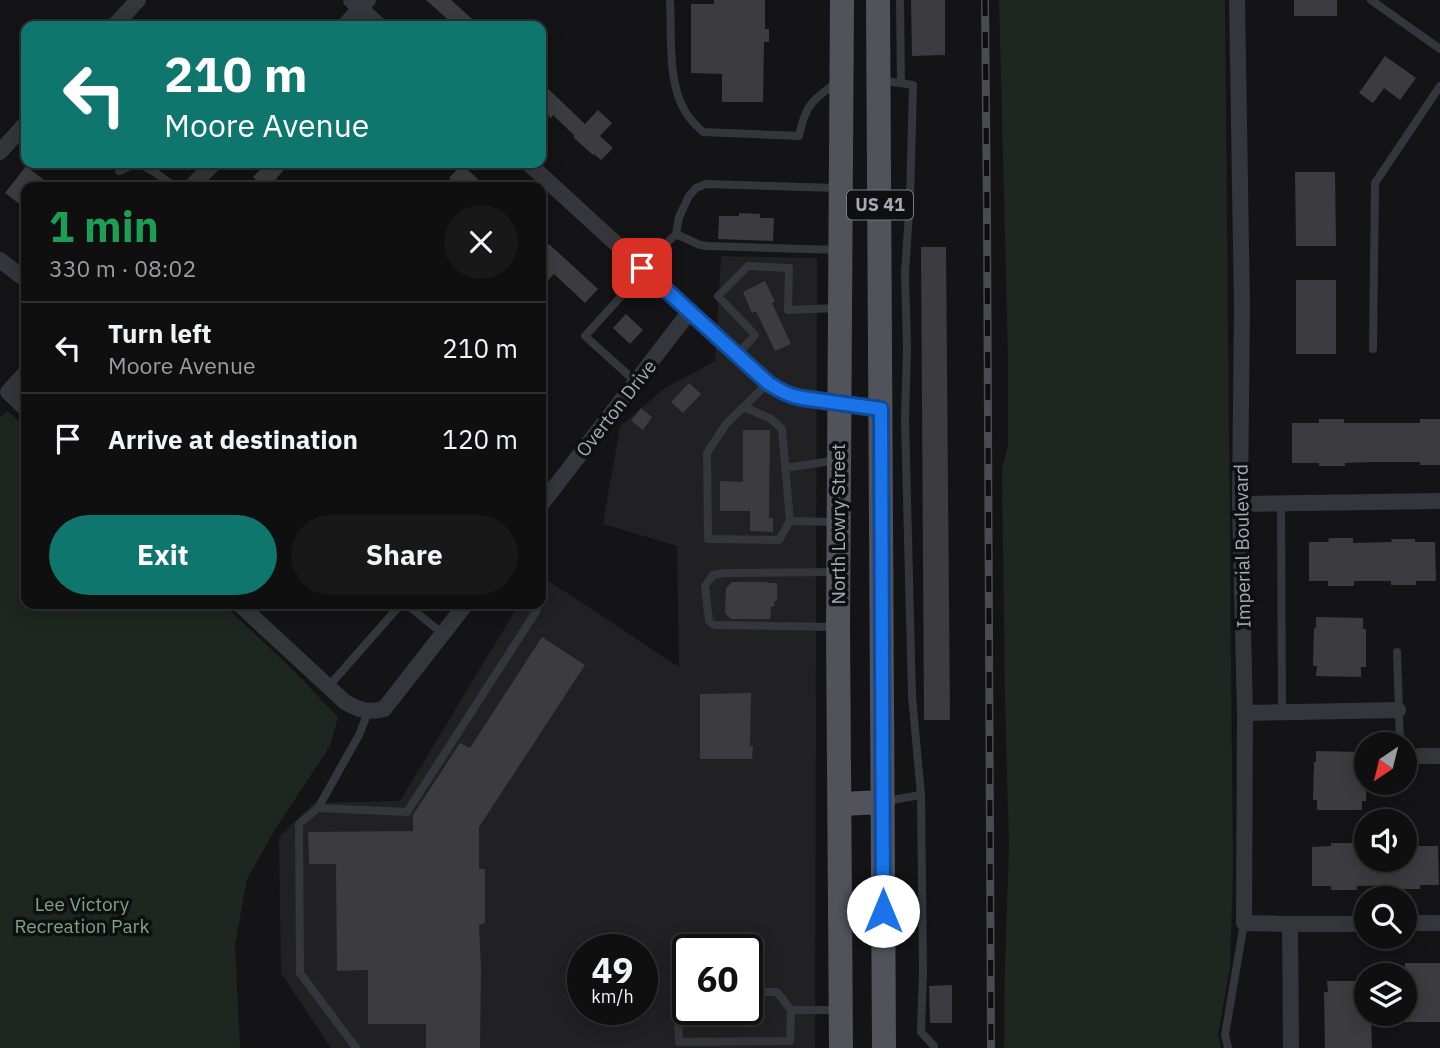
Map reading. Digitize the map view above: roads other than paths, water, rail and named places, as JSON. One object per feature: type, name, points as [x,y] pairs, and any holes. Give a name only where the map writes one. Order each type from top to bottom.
[{"type":"main road","name":"North Lowry Street","points":[[841,1048],[838,402],[842,0]]},
{"type":"main road","name":"US 41","points":[[884,1048],[880,195],[890,82],[885,15]]},
{"type":"main road","points":[[842,79],[890,82]]},
{"type":"main road","points":[[840,804],[883,802]]},
{"type":"street","points":[[119,21],[138,0]]},
{"type":"street","name":"Imperial Boulevard","points":[[1237,0],[1242,307],[1240,504],[1245,713],[1244,923]]},
{"type":"street","points":[[347,21],[360,3],[376,21]]},
{"type":"street","points":[[0,152],[21,129]]},
{"type":"street","points":[[196,182],[209,168]]},
{"type":"street","points":[[533,168],[768,383],[790,396],[881,409]]},
{"type":"street","points":[[0,260],[21,276]]},
{"type":"street","name":"Overton Drive","points":[[546,499],[690,311]]},
{"type":"street","points":[[21,378],[8,392],[21,404]]},
{"type":"street","points":[[1240,504],[1440,501]]},
{"type":"street","points":[[244,609],[345,702],[368,712],[384,709],[462,609]]},
{"type":"street","points":[[1245,713],[1398,710]]},
{"type":"street","points":[[1420,756],[1440,756]]},
{"type":"street","points":[[1244,923],[1354,924]]},
{"type":"street","points":[[1417,923],[1440,923]]},
{"type":"street","points":[[1290,924],[1291,1048]]},
{"type":"lane","points":[[670,0],[673,78],[677,96],[685,113],[703,132],[799,136],[803,118],[815,98],[842,79]]},
{"type":"lane","points":[[885,15],[900,0]]},
{"type":"lane","points":[[1371,0],[1440,49]]},
{"type":"lane","points":[[890,82],[913,85],[905,272],[908,348],[905,419],[907,542],[912,696],[921,795],[921,1032],[933,1048]]},
{"type":"lane","points":[[1373,349],[1375,183],[1440,86]]},
{"type":"lane","points":[[119,172],[127,168]]},
{"type":"lane","points":[[147,168],[168,182]]},
{"type":"lane","points":[[636,382],[585,336],[676,234],[679,217],[696,188],[706,184],[840,188]]},
{"type":"lane","points":[[880,195],[910,199]]},
{"type":"lane","points":[[676,234],[708,246],[840,250]]},
{"type":"lane","points":[[737,355],[755,335],[718,296],[748,266],[789,268],[789,310],[839,308]]},
{"type":"lane","points":[[744,407],[771,419],[782,429],[790,521],[779,540],[708,539],[707,453],[726,424],[768,383]]},
{"type":"lane","points":[[785,468],[838,460]]},
{"type":"lane","points":[[1281,503],[1282,712]]},
{"type":"lane","points":[[790,521],[839,522]]},
{"type":"lane","points":[[838,628],[714,625],[709,621],[705,586],[713,575],[725,573],[839,572]]},
{"type":"lane","points":[[328,687],[397,609]]},
{"type":"lane","points":[[413,609],[443,635]]},
{"type":"lane","points":[[318,808],[407,812],[537,610]]},
{"type":"lane","points":[[1396,652],[1399,732]]},
{"type":"lane","points":[[356,1048],[300,973],[299,824],[318,808],[359,735],[368,712]]},
{"type":"lane","points":[[883,802],[921,795]]},
{"type":"lane","points":[[1228,1048],[1225,1035],[1244,923]]},
{"type":"lane","points":[[678,1025],[679,1042],[790,1041],[791,1010],[777,992],[763,992]]},
{"type":"lane","points":[[791,1010],[841,1010]]},
{"type":"railway","points":[[985,0],[991,1048]]},
{"type":"park label","name":"Lee Victory Recreation Park","points":[[82,915]]}]
